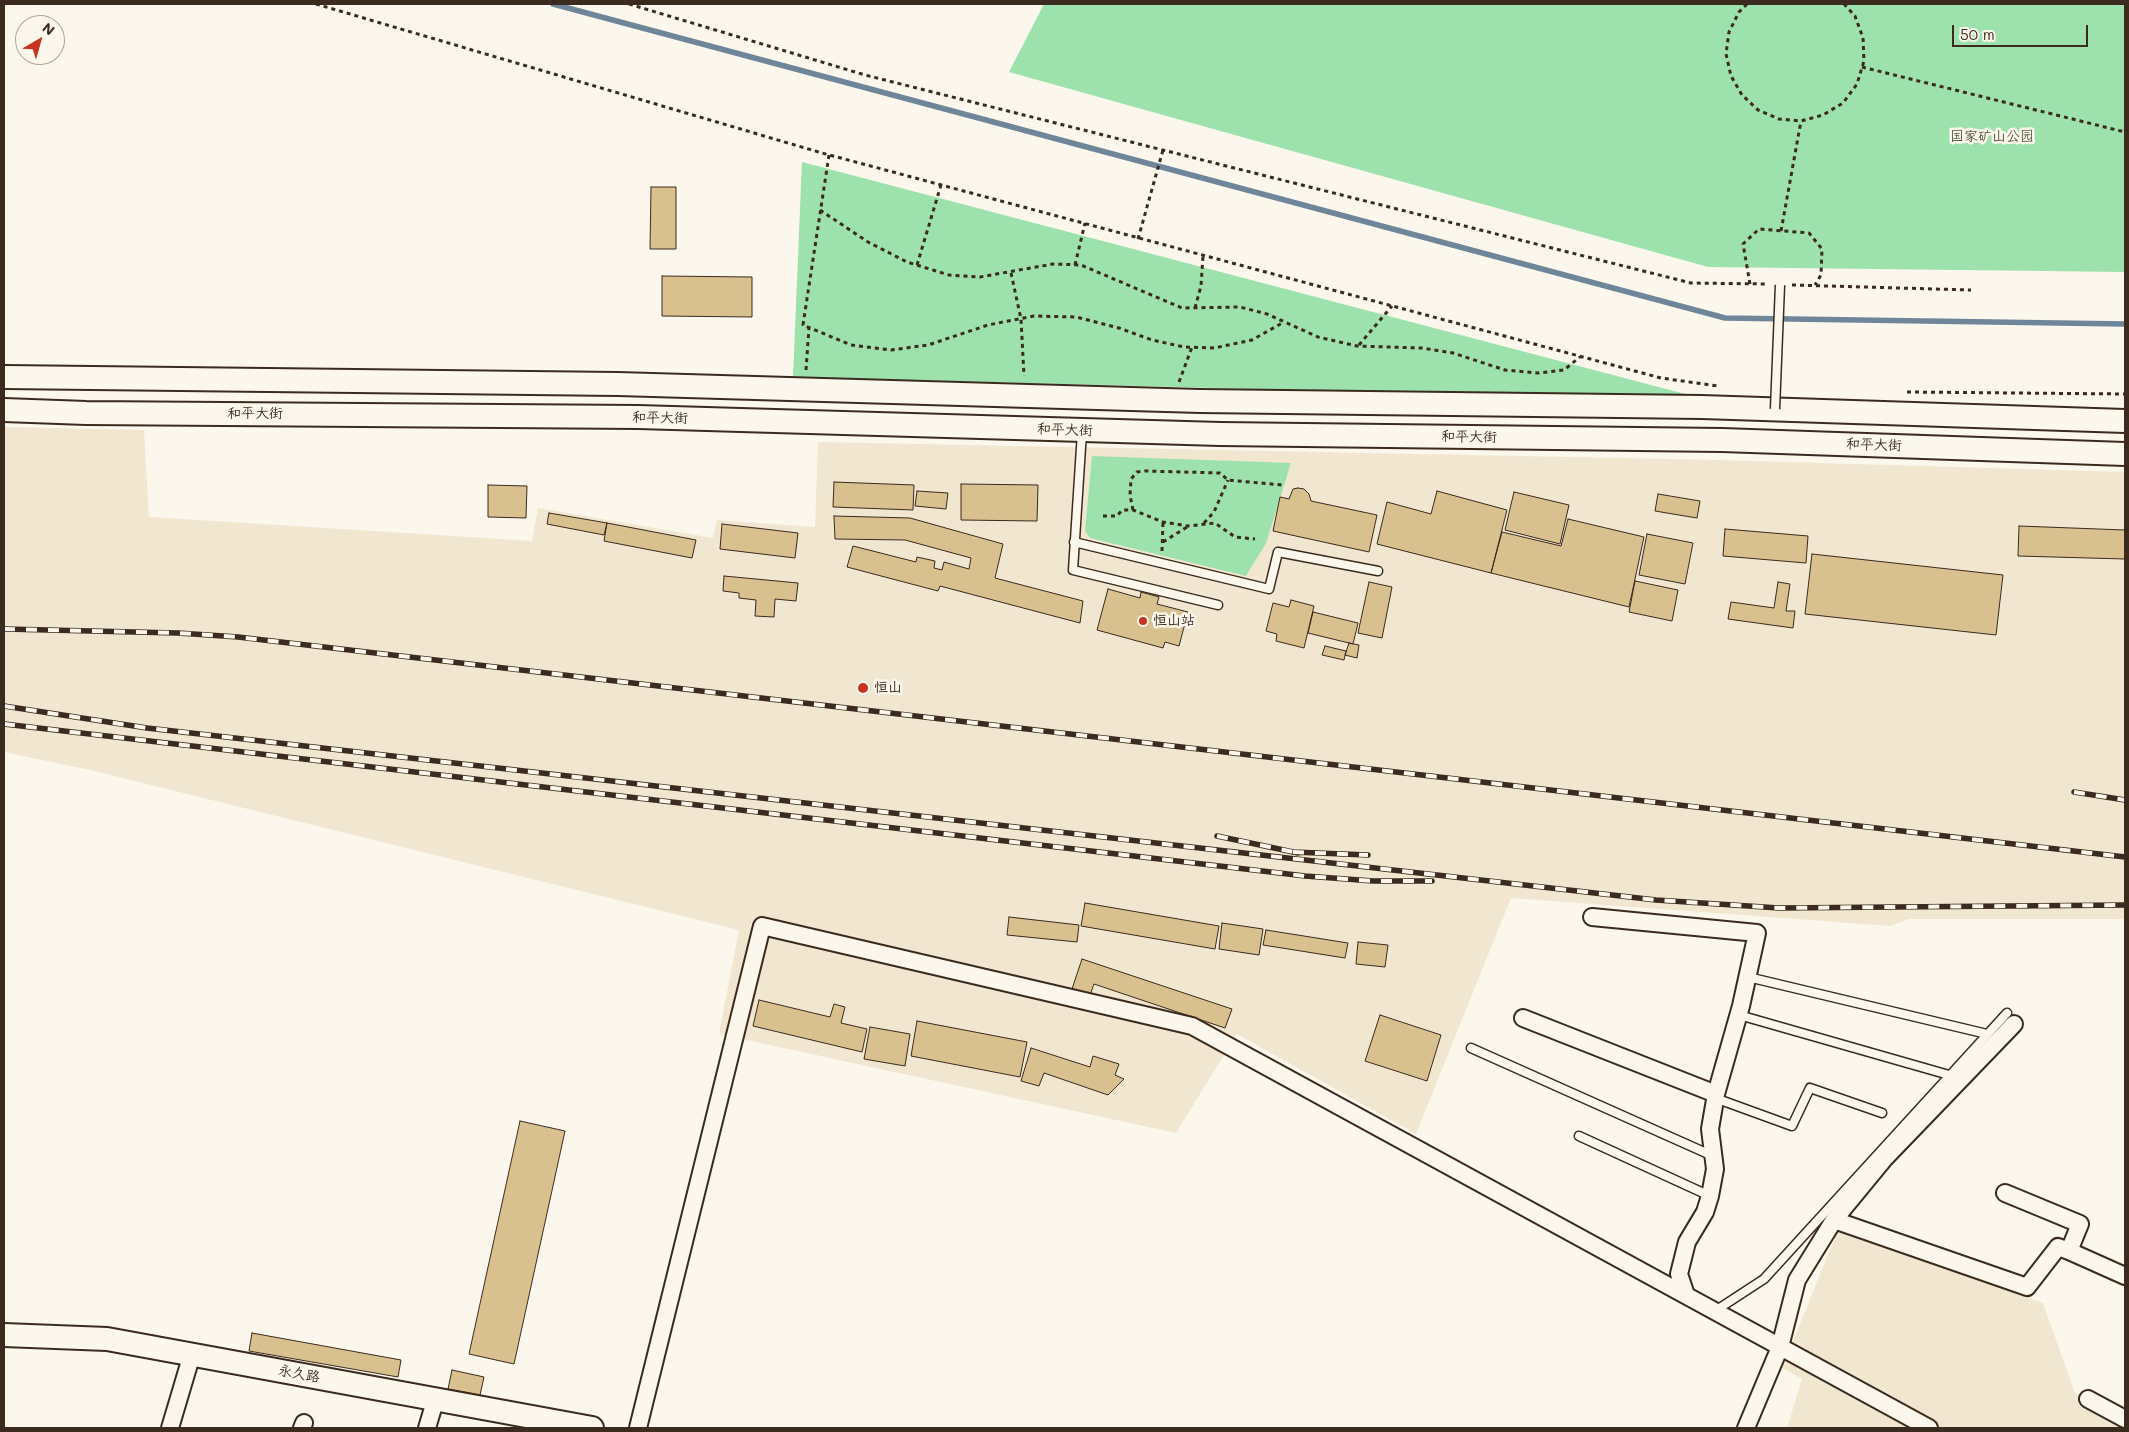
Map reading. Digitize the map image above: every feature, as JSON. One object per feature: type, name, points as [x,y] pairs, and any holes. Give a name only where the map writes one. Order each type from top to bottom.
[{"type":"main road","points":[[4,377],[618,384],[1173,400],[1776,409],[2125,421]]},
{"type":"main road","name":"和平大街","points":[[4,410],[96,413],[638,417],[1220,434],[1722,440],[2125,454]]},
{"type":"main road","name":"永久路","points":[[4,1335],[107,1339],[436,1398],[564,1426],[592,1428]]},
{"type":"street","points":[[1592,917],[1757,933],[1748,977],[1715,1096],[1710,1129],[1715,1169],[1710,1196],[1705,1212],[1687,1242],[1679,1274],[1686,1296]]},
{"type":"street","points":[[638,1428],[762,926],[1192,1026],[1929,1428]]},
{"type":"street","points":[[1523,1018],[1715,1096]]},
{"type":"street","points":[[1746,1428],[1780,1346],[1797,1280],[1834,1220],[1886,1158],[2011,1018]]},
{"type":"street","points":[[2005,1193],[2080,1224],[2069,1251]]},
{"type":"street","points":[[1834,1220],[2027,1288],[2058,1247],[2125,1276]]},
{"type":"street","points":[[170,1428],[192,1354]]},
{"type":"street","points":[[428,1428],[436,1398]]},
{"type":"street","points":[[2088,1399],[2125,1419]]},
{"type":"lane","points":[[1776,409],[1780,285]]},
{"type":"lane","points":[[1082,430],[1073,570],[1218,605]]},
{"type":"lane","points":[[1074,542],[1270,589],[1278,552],[1378,571]]},
{"type":"lane","points":[[1748,977],[1987,1034]]},
{"type":"lane","points":[[1738,1015],[1949,1075]]},
{"type":"lane","points":[[1715,1311],[1764,1279],[1987,1034],[2011,1018]]},
{"type":"lane","points":[[1471,1048],[1714,1156]]},
{"type":"lane","points":[[1715,1096],[1792,1126],[1810,1088],[1882,1113]]},
{"type":"lane","points":[[1579,1136],[1710,1196]]},
{"type":"path","points":[[316,4],[828,155],[1661,378],[1719,386]]},
{"type":"path","points":[[629,4],[865,75],[1691,282],[1971,290]]},
{"type":"path","points":[[1747,4],[1739,12],[1729,32],[1726,54],[1731,76],[1742,95],[1758,110],[1779,119],[1801,121],[1823,116],[1843,103],[1857,84],[1862,67],[1864,38],[1855,16],[1844,4]]},
{"type":"path","points":[[1862,67],[2125,132]]},
{"type":"path","points":[[1781,230],[1801,121]]},
{"type":"path","points":[[1138,239],[1163,150]]},
{"type":"path","points":[[828,155],[803,325],[851,345],[891,350],[928,344],[988,325],[1034,316],[1076,317],[1120,328],[1152,340],[1192,347],[1214,348],[1252,340],[1285,322]]},
{"type":"path","points":[[917,265],[941,185]]},
{"type":"path","points":[[820,210],[868,242],[917,265],[949,274],[980,277],[1053,264],[1081,265],[1182,308],[1240,307],[1267,314],[1318,337],[1358,346],[1422,348],[1453,354],[1505,370],[1538,373],[1564,370],[1581,356]]},
{"type":"path","points":[[1075,265],[1085,223]]},
{"type":"path","points":[[1750,284],[1743,244],[1759,229],[1809,233],[1822,249],[1820,275],[1815,286]]},
{"type":"path","points":[[1195,308],[1202,286],[1203,256]]},
{"type":"path","points":[[1011,272],[1021,319],[1025,396]]},
{"type":"path","points":[[1358,346],[1392,306]]},
{"type":"path","points":[[805,389],[808,328]]},
{"type":"path","points":[[1173,400],[1192,347]]},
{"type":"path","points":[[1906,392],[2125,394]]},
{"type":"path","points":[[1132,510],[1130,495],[1131,479],[1137,472],[1220,473],[1228,480],[1282,485]]},
{"type":"path","points":[[1204,524],[1214,512],[1228,480]]},
{"type":"path","points":[[1103,516],[1117,516],[1122,510],[1132,510],[1163,522],[1188,526],[1215,523],[1235,537],[1255,539]]},
{"type":"path","points":[[1162,563],[1163,522]]},
{"type":"path","points":[[1163,542],[1188,526]]},
{"type":"shaded area","points":[[4,427],[144,430],[149,517],[532,541],[538,508],[713,538],[717,520],[815,527],[818,442],[1718,460],[2125,472],[2125,919],[1908,919],[1891,926],[1511,898],[1416,1134],[1237,1034],[1176,1133],[719,1034],[739,930],[90,770],[4,752]]},
{"type":"shaded area","points":[[1838,1230],[2043,1303],[2075,1393],[2125,1417],[2125,1428],[1787,1428],[1802,1379],[1782,1368]]},
{"type":"green space","name":"国家矿山公园","points":[[1044,4],[2125,4],[2125,272],[1708,267],[1009,72]]},
{"type":"green space","points":[[802,162],[1712,401],[793,377]]},
{"type":"green space","points":[[1092,456],[1291,463],[1266,543],[1246,576],[1090,538],[1085,531]]},
{"type":"building","points":[[651,187],[676,187],[676,249],[650,249]]},
{"type":"building","points":[[662,276],[752,277],[752,317],[662,316]]},
{"type":"building","points":[[834,482],[914,485],[913,510],[833,507]]},
{"type":"building","points":[[961,484],[1038,485],[1037,521],[961,520]]},
{"type":"building","points":[[488,485],[527,486],[526,518],[488,517]]},
{"type":"building","points":[[1293,489],[1304,489],[1309,494],[1311,501],[1377,515],[1369,552],[1273,531],[1280,497],[1289,499]]},
{"type":"building","points":[[917,491],[948,493],[946,509],[915,506]]},
{"type":"building","points":[[1437,491],[1507,510],[1491,573],[1377,544],[1387,502],[1431,514]]},
{"type":"building","points":[[1514,492],[1569,505],[1560,544],[1505,530]]},
{"type":"building","points":[[1658,494],[1700,501],[1697,518],[1655,511]]},
{"type":"building","points":[[549,513],[607,523],[604,535],[547,524]]},
{"type":"building","points":[[834,516],[910,518],[1003,544],[995,578],[1083,601],[1080,623],[940,586],[938,591],[847,567],[853,546],[916,562],[917,557],[935,561],[934,568],[942,570],[944,562],[969,569],[971,558],[905,540],[835,539]]},
{"type":"building","points":[[1568,519],[1644,537],[1629,607],[1491,573],[1502,532],[1561,546]]},
{"type":"building","points":[[607,523],[696,540],[692,558],[604,541]]},
{"type":"building","points":[[722,524],[798,533],[795,558],[720,549]]},
{"type":"building","points":[[2019,526],[2125,530],[2125,559],[2018,556]]},
{"type":"building","points":[[1725,529],[1808,536],[1806,563],[1723,556]]},
{"type":"building","points":[[1647,534],[1693,543],[1685,584],[1639,575]]},
{"type":"building","points":[[1812,554],[2003,575],[1996,635],[1805,614]]},
{"type":"building","points":[[724,576],[798,583],[796,601],[775,599],[774,617],[755,616],[756,600],[739,598],[739,593],[723,591]]},
{"type":"building","points":[[1635,581],[1678,590],[1672,621],[1629,612]]},
{"type":"building","points":[[1369,582],[1392,587],[1382,638],[1358,633]]},
{"type":"building","points":[[1778,582],[1790,584],[1786,611],[1795,611],[1793,628],[1728,619],[1731,602],[1774,608]]},
{"type":"building","name":"恒山站","points":[[1108,589],[1140,598],[1141,592],[1159,597],[1157,604],[1188,612],[1179,646],[1165,642],[1163,648],[1097,630]]},
{"type":"building","points":[[1291,600],[1314,606],[1304,648],[1276,641],[1277,634],[1266,631],[1273,603],[1289,607]]},
{"type":"building","points":[[1313,612],[1358,623],[1353,644],[1308,633]]},
{"type":"building","points":[[1349,643],[1359,645],[1357,658],[1345,655]]},
{"type":"building","points":[[1325,646],[1346,651],[1344,660],[1322,655]]},
{"type":"building","points":[[1085,903],[1219,926],[1215,949],[1081,926]]},
{"type":"building","points":[[1009,917],[1079,925],[1077,942],[1007,935]]},
{"type":"building","points":[[1222,923],[1263,929],[1259,955],[1219,949]]},
{"type":"building","points":[[1266,930],[1348,943],[1345,958],[1263,945]]},
{"type":"building","points":[[1358,942],[1388,945],[1385,967],[1356,964]]},
{"type":"building","points":[[1082,959],[1232,1009],[1225,1028],[1094,984],[1090,995],[1072,989]]},
{"type":"building","points":[[759,1000],[830,1017],[834,1004],[845,1007],[841,1023],[867,1029],[862,1052],[753,1026]]},
{"type":"building","points":[[1380,1015],[1441,1035],[1427,1081],[1365,1061]]},
{"type":"building","points":[[917,1021],[1027,1042],[1020,1077],[911,1056]]},
{"type":"building","points":[[870,1027],[910,1034],[905,1066],[864,1059]]},
{"type":"building","points":[[1031,1048],[1090,1067],[1093,1056],[1119,1064],[1115,1075],[1124,1079],[1108,1095],[1044,1073],[1039,1086],[1021,1081]]},
{"type":"building","points":[[520,1121],[565,1131],[514,1364],[469,1354]]},
{"type":"building","points":[[252,1333],[401,1360],[398,1377],[249,1351]]},
{"type":"building","points":[[452,1370],[484,1377],[480,1395],[448,1389]]},
{"type":"waterway","points":[[553,4],[1725,318],[2125,324]]},
{"type":"railway","points":[[4,629],[178,633],[238,637],[2125,857]]},
{"type":"railway","points":[[4,706],[147,728],[1656,900],[1779,908],[2125,905]]},
{"type":"railway","points":[[4,724],[1305,876],[1373,881],[1432,881]]},
{"type":"railway","points":[[2074,792],[2125,800]]},
{"type":"railway","points":[[1217,836],[1298,853]]},
{"type":"railway","points":[[1293,852],[1368,855]]},
{"type":"place","name":"恒山站","points":[[1143,621]]},
{"type":"place","name":"恒山","points":[[863,688]]}]
